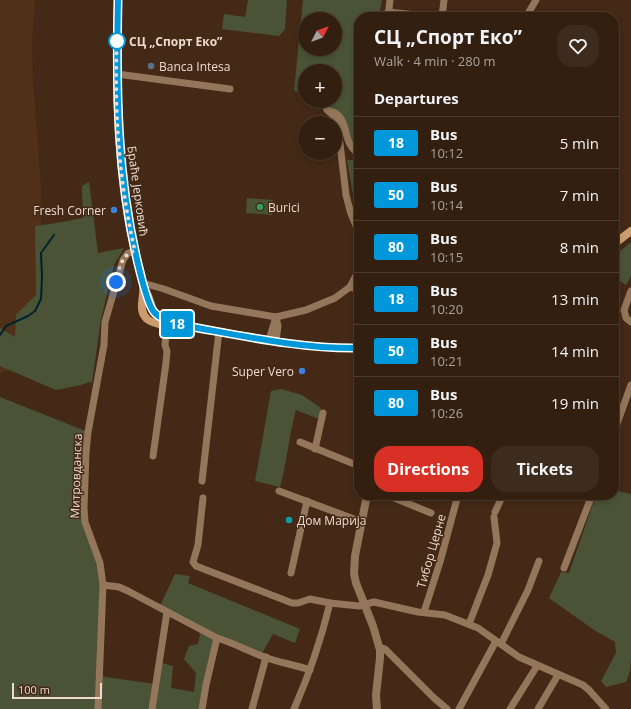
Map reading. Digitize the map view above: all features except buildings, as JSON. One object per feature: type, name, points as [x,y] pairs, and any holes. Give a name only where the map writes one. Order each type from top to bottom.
[{"type":"main road","name":"Браће Јерковић","points":[[118,0],[117,113],[122,170],[127,212],[135,251],[143,285],[154,313],[164,319],[181,325],[219,332],[317,346],[354,348]]},
{"type":"main road","points":[[619,240],[631,231]]},
{"type":"main road","name":"Браће Јерковић","points":[[143,285],[142,309],[143,313],[150,321],[167,325],[181,325]]},
{"type":"street","points":[[388,12],[390,0]]},
{"type":"street","points":[[443,12],[444,0]]},
{"type":"street","points":[[529,12],[536,0]]},
{"type":"street","points":[[117,74],[230,89]]},
{"type":"street","points":[[354,149],[346,138],[344,125],[340,116],[327,110],[333,115],[338,127],[346,195],[354,221]]},
{"type":"street","name":"Митровданска","points":[[98,709],[103,585],[100,563],[85,522],[84,508],[86,453],[88,432],[104,345],[106,317],[123,260],[128,253],[135,251]]},
{"type":"street","points":[[143,285],[164,289],[211,306],[276,317],[306,310],[328,302],[342,294],[350,287],[354,279]]},
{"type":"street","points":[[350,287],[354,288]]},
{"type":"street","points":[[631,291],[624,310],[626,318],[631,322]]},
{"type":"street","points":[[273,340],[278,326],[276,317]]},
{"type":"street","points":[[153,456],[167,356],[167,349],[165,345],[167,325]]},
{"type":"street","points":[[202,481],[219,332]]},
{"type":"street","points":[[619,418],[631,385]]},
{"type":"street","points":[[315,449],[323,413]]},
{"type":"street","points":[[300,442],[354,464]]},
{"type":"street","points":[[279,491],[362,522]]},
{"type":"street","points":[[203,498],[198,545],[193,562],[194,565],[292,603],[298,603],[310,599],[359,606],[374,602],[445,615],[481,630],[516,656],[587,688],[606,709]]},
{"type":"street","points":[[366,500],[355,556],[354,574],[379,647],[380,658],[376,695],[377,709]]},
{"type":"street","points":[[399,500],[431,513]]},
{"type":"street","name":"Тибор Церне","points":[[424,612],[440,562],[457,500]]},
{"type":"street","points":[[469,624],[488,575],[497,543],[494,514],[501,500]]},
{"type":"street","points":[[564,568],[590,500]]},
{"type":"street","points":[[291,573],[307,501]]},
{"type":"street","points":[[459,709],[499,643],[528,590],[539,562]]},
{"type":"street","points":[[103,585],[119,587],[128,591],[216,638],[266,658],[310,670]]},
{"type":"street","points":[[294,709],[310,670],[330,603]]},
{"type":"street","points":[[152,709],[167,612]]},
{"type":"street","points":[[202,709],[216,638]]},
{"type":"street","points":[[379,647],[383,648],[389,653],[429,694],[447,709]]},
{"type":"street","points":[[252,709],[266,658]]},
{"type":"street","points":[[510,709],[537,666]]},
{"type":"street","points":[[538,709],[558,675]]},
{"type":"shaded area","points":[[0,0],[35,0],[32,44],[33,81],[41,188],[42,273],[19,366],[0,373]]},
{"type":"green space","points":[[248,0],[287,0],[285,29],[279,36],[222,29],[224,14],[245,17]]},
{"type":"green space","points":[[303,0],[382,0],[380,12],[354,12],[354,146],[342,125],[342,116],[336,116],[334,112],[317,108],[342,108],[342,64],[298,64],[298,92],[294,91],[298,51],[298,56],[342,56],[342,12],[302,12]]},
{"type":"green space","points":[[347,160],[354,160],[354,201]]},
{"type":"green space","points":[[89,182],[98,253],[124,248],[114,265],[101,319],[92,383],[90,382],[56,390],[0,366],[0,328],[15,337],[16,315],[36,295],[35,226],[83,218],[82,186]]},
{"type":"green space","name":"Burici","points":[[247,198],[273,200],[272,215],[246,213]]},
{"type":"green space","points":[[631,242],[631,276],[626,285],[619,281],[619,252]]},
{"type":"green space","points":[[281,389],[302,395],[321,408],[319,419],[296,410],[280,487],[255,481],[271,391]]},
{"type":"green space","points":[[0,397],[88,432],[84,508],[100,563],[99,676],[155,684],[159,662],[173,666],[171,688],[194,692],[196,673],[184,659],[189,646],[198,644],[201,630],[159,608],[175,574],[190,576],[188,583],[300,629],[295,643],[273,634],[261,655],[217,638],[202,709],[0,709]]},
{"type":"green space","points":[[619,491],[631,494],[631,659],[630,671],[626,682],[606,687],[601,681],[616,653],[615,642],[594,630],[549,598],[561,572],[569,573],[594,500],[619,500]]},
{"type":"waterway","points":[[0,335],[6,326],[28,316],[35,311],[41,299],[41,253],[54,235]]},
{"type":"bus line","name":"18","points":[[118,0],[117,113],[123,179],[132,241],[144,287],[154,313],[164,319],[181,325],[295,344],[333,348],[354,348]]},
{"type":"place","name":"СЦ „Спорт Еко”","points":[[117,41]]},
{"type":"place","name":"Banca Intesa","points":[[151,66]]},
{"type":"place","name":"Burici","points":[[260,207]]},
{"type":"place","name":"Fresh Corner","points":[[114,210]]},
{"type":"place","name":"Super Vero","points":[[302,371]]},
{"type":"place","name":"Дом Марија","points":[[289,520]]},
{"type":"route","points":[[116,282],[121,264],[126,254],[135,251],[127,212],[120,148],[117,113],[117,41]]}]
